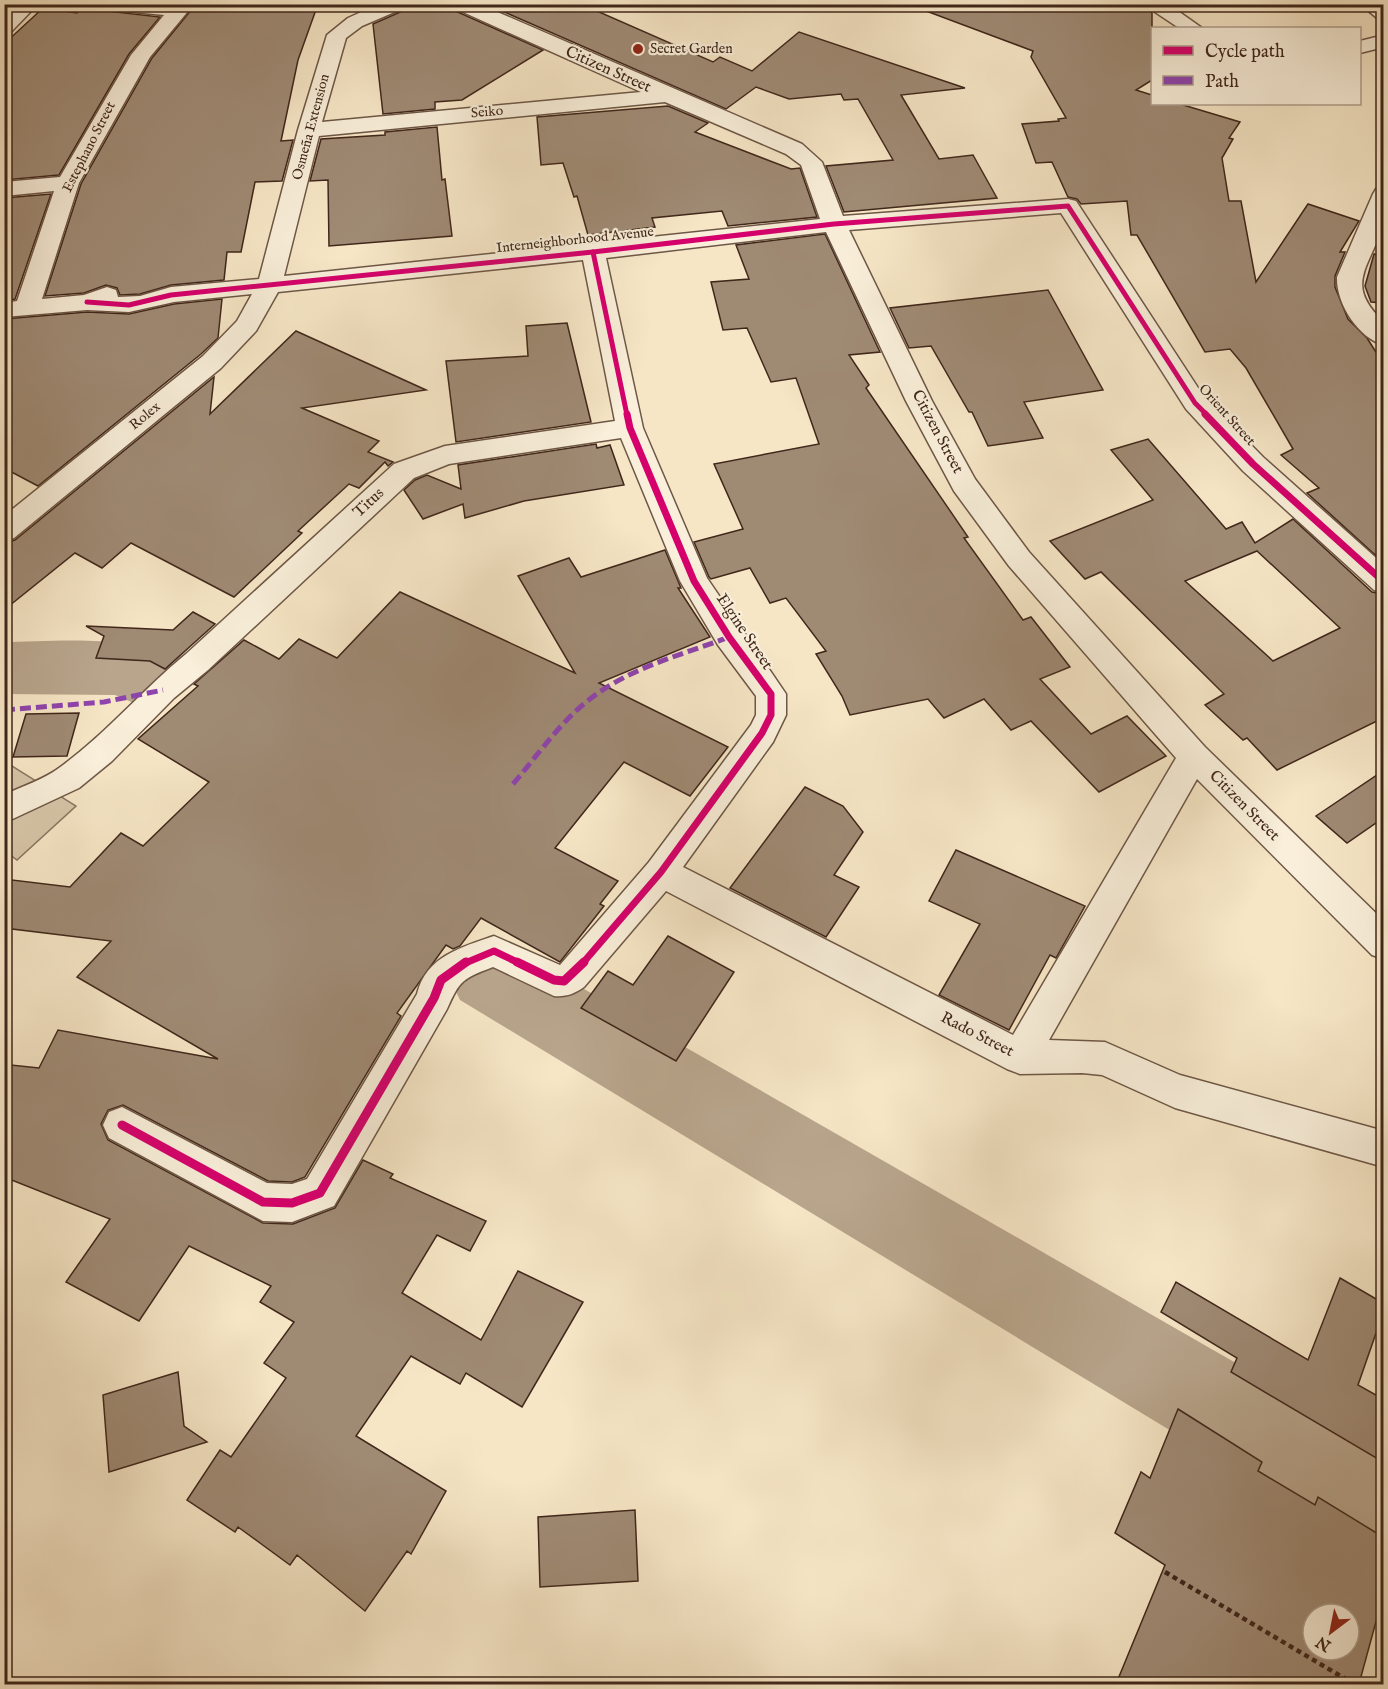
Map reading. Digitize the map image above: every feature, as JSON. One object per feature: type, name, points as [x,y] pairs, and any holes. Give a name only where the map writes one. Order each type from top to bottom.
[{"type":"street","points":[[4,28],[28,4]]},
{"type":"street","points":[[113,4],[182,7]]},
{"type":"street","name":"Osmeña Extension","points":[[269,286],[309,130],[337,35],[355,22],[397,4]]},
{"type":"street","name":"Citizen Street","points":[[461,4],[794,149],[811,162],[834,224],[920,401],[964,484],[1018,559],[1194,756],[1383,944]]},
{"type":"street","points":[[1153,4],[1190,27]]},
{"type":"street","points":[[1370,4],[1383,15]]},
{"type":"street","name":"Estephano Street","points":[[16,309],[68,183],[141,55],[182,7]]},
{"type":"street","points":[[1361,47],[1383,42]]},
{"type":"street","name":"Seiko","points":[[309,130],[666,95]]},
{"type":"street","points":[[4,189],[68,183]]},
{"type":"street","points":[[1383,194],[1349,277],[1348,291],[1352,303],[1383,337]]},
{"type":"street","name":"Interneighborhood Avenue","points":[[16,309],[87,302],[107,306],[149,302],[171,295],[593,252],[834,224],[1068,206]]},
{"type":"street","name":"Orient Street","points":[[1068,206],[1195,403],[1253,464],[1383,582]]},
{"type":"street","name":"Elgine Street","points":[[122,1125],[263,1202],[292,1203],[320,1193],[434,998],[435,986],[446,972],[494,951],[554,980],[564,981],[572,976],[661,872],[762,733],[771,715],[771,694],[729,637],[694,580],[630,428],[593,252]]},
{"type":"street","name":"Rolex","points":[[4,531],[212,362],[247,325],[269,286]]},
{"type":"street","name":"Titus","points":[[4,810],[68,778],[101,752],[162,690],[197,662],[404,471],[445,455],[630,428]]},
{"type":"street","points":[[1020,1057],[1194,756]]},
{"type":"street","name":"Rado Street","points":[[661,872],[1020,1057],[1082,1056],[1105,1059],[1175,1091],[1383,1149]]},
{"type":"path","points":[[1165,1572],[1354,1684]]},
{"type":"shaded area","points":[[4,761],[76,806],[17,860],[5,851]]},
{"type":"building","points":[[196,4],[318,4],[298,60],[281,141],[293,140],[282,181],[255,182],[241,252],[227,252],[224,280],[171,285],[140,294],[120,295],[117,288],[106,285],[84,293],[45,296],[81,184],[152,58]]},
{"type":"building","points":[[409,4],[449,4],[453,10],[543,50],[462,100],[435,102],[435,109],[383,114],[373,24],[405,10]]},
{"type":"building","points":[[486,4],[581,4],[713,62],[720,57],[752,71],[799,32],[965,88],[901,95],[939,159],[973,155],[997,198],[844,212],[826,166],[893,160],[858,99],[844,100],[841,94],[789,99],[756,87],[726,109]]},
{"type":"building","points":[[918,4],[1141,4],[1152,13],[1151,81],[1136,90],[1151,95],[1151,105],[1183,105],[1240,122],[1229,138],[1233,139],[1222,158],[1229,201],[1241,201],[1256,282],[1308,204],[1359,221],[1340,252],[1345,252],[1335,276],[1335,287],[1348,319],[1367,338],[1383,363],[1383,562],[1307,493],[1319,488],[1281,455],[1293,449],[1246,368],[1230,349],[1205,352],[1137,235],[1131,235],[1127,201],[1081,204],[1077,199],[1068,197],[1052,162],[1036,163],[1022,124],[1059,121],[1058,119],[1066,118],[1031,57],[1033,51],[918,8]]},
{"type":"building","points":[[43,8],[77,13],[81,8],[160,17],[129,54],[59,175],[4,180],[4,44]]},
{"type":"building","points":[[668,106],[708,123],[695,132],[791,169],[800,168],[817,217],[728,226],[722,211],[652,218],[655,227],[588,235],[577,196],[574,197],[563,163],[541,165],[537,117]]},
{"type":"building","points":[[437,127],[442,180],[445,179],[452,236],[329,246],[328,180],[310,181],[321,139],[385,135],[385,132]]},
{"type":"building","points":[[51,194],[15,299],[4,301],[4,198]]},
{"type":"building","points":[[825,234],[880,352],[849,355],[869,385],[866,388],[968,537],[964,538],[1023,620],[1031,617],[1070,667],[1040,679],[1091,734],[1127,716],[1166,756],[1099,792],[1031,721],[1011,730],[984,699],[944,718],[928,699],[850,715],[842,696],[816,654],[826,651],[786,598],[770,603],[750,568],[711,579],[709,577],[694,542],[743,529],[714,464],[819,444],[796,378],[771,382],[747,328],[723,330],[711,282],[749,279],[736,245]]},
{"type":"building","points":[[1374,254],[1383,254],[1383,303],[1371,302],[1365,286]]},
{"type":"building","points":[[1048,290],[1103,390],[1024,402],[1043,438],[988,446],[972,412],[969,412],[931,346],[909,348],[890,308]]},
{"type":"building","points":[[222,299],[218,338],[38,486],[4,468],[4,319],[87,312],[129,314],[174,304]]},
{"type":"building","points":[[567,323],[591,422],[456,442],[446,361],[528,356],[526,326]]},
{"type":"building","points":[[296,331],[426,390],[302,408],[379,441],[368,452],[393,462],[388,466],[385,462],[359,488],[349,484],[298,531],[302,533],[234,597],[131,543],[102,568],[75,553],[4,610],[4,543],[15,540],[214,377],[210,414]]},
{"type":"building","points":[[1148,439],[1226,529],[1242,522],[1255,543],[1293,519],[1372,592],[1383,594],[1383,718],[1277,770],[1247,738],[1243,740],[1205,705],[1224,694],[1101,572],[1085,579],[1050,541],[1153,500],[1111,450]],"holes":[[[1257,551],[1340,628],[1273,661],[1185,581]]]},
{"type":"building","points":[[596,444],[597,448],[610,445],[624,485],[524,501],[465,518],[463,504],[423,519],[404,490],[415,480],[427,475],[461,489],[458,465]]},
{"type":"building","points":[[665,550],[681,588],[678,588],[710,637],[599,683],[728,747],[690,796],[624,762],[555,848],[618,881],[600,904],[604,906],[560,962],[481,918],[460,946],[453,949],[446,945],[397,1013],[401,1016],[305,1177],[292,1182],[268,1181],[123,1105],[108,1110],[101,1124],[108,1140],[263,1223],[293,1224],[335,1208],[363,1160],[393,1174],[390,1178],[486,1221],[470,1251],[437,1235],[402,1293],[481,1340],[518,1271],[583,1302],[522,1407],[466,1373],[460,1384],[411,1356],[356,1436],[446,1491],[411,1554],[407,1551],[365,1611],[297,1555],[290,1565],[238,1527],[235,1532],[187,1500],[220,1450],[231,1457],[286,1378],[264,1363],[294,1322],[260,1302],[271,1286],[189,1246],[139,1321],[66,1282],[110,1219],[4,1177],[4,1079],[11,1065],[39,1068],[58,1030],[218,1059],[77,977],[111,941],[4,928],[4,879],[70,887],[121,833],[143,846],[209,782],[138,739],[198,686],[194,684],[244,640],[279,659],[299,639],[337,658],[400,592],[575,673],[518,576],[569,558],[581,577]]},
{"type":"building","points":[[193,612],[215,624],[165,669],[150,661],[96,658],[104,636],[86,626],[173,630]]},
{"type":"building","points":[[79,713],[67,756],[13,757],[26,714]]},
{"type":"building","points":[[1383,771],[1383,818],[1347,843],[1316,816]]},
{"type":"building","points":[[805,787],[843,806],[863,832],[834,875],[859,887],[826,937],[730,888]]},
{"type":"building","points":[[956,850],[1085,906],[1056,958],[1050,955],[1009,1030],[939,995],[980,924],[929,901]]},
{"type":"building","points":[[668,936],[734,972],[676,1061],[581,1008],[608,971],[633,985]]},
{"type":"building","points":[[1340,1278],[1383,1303],[1383,1313],[1358,1385],[1383,1399],[1383,1462],[1231,1372],[1237,1358],[1161,1312],[1176,1282],[1308,1360]]},
{"type":"building","points":[[178,1372],[184,1426],[207,1442],[109,1472],[103,1395]]},
{"type":"building","points":[[1178,1409],[1262,1462],[1258,1471],[1315,1505],[1318,1497],[1383,1537],[1383,1596],[1359,1684],[1116,1684],[1165,1565],[1115,1533],[1141,1472],[1150,1478]]},
{"type":"building","points":[[635,1510],[638,1581],[540,1587],[538,1517]]},
{"type":"waterway","points":[[4,668],[127,669],[148,682]]},
{"type":"waterway","points":[[488,975],[1373,1497]]},
{"type":"marked path","points":[[513,784],[570,717],[605,688],[657,663],[729,637]]},
{"type":"marked path","points":[[4,710],[104,702],[163,690]]},
{"type":"cycle path","points":[[87,302],[129,305],[171,295],[593,252],[834,224],[1068,206],[1195,403],[1253,464],[1384,582]]},
{"type":"cycle path","points":[[122,1125],[263,1202],[292,1203],[320,1193],[434,998],[441,980],[456,967],[494,951],[554,980],[564,981],[572,976],[661,872],[762,733],[771,715],[771,694],[729,637],[694,581],[630,428],[593,252]]},
{"type":"place","name":"Secret Garden","points":[[638,49]]}]
